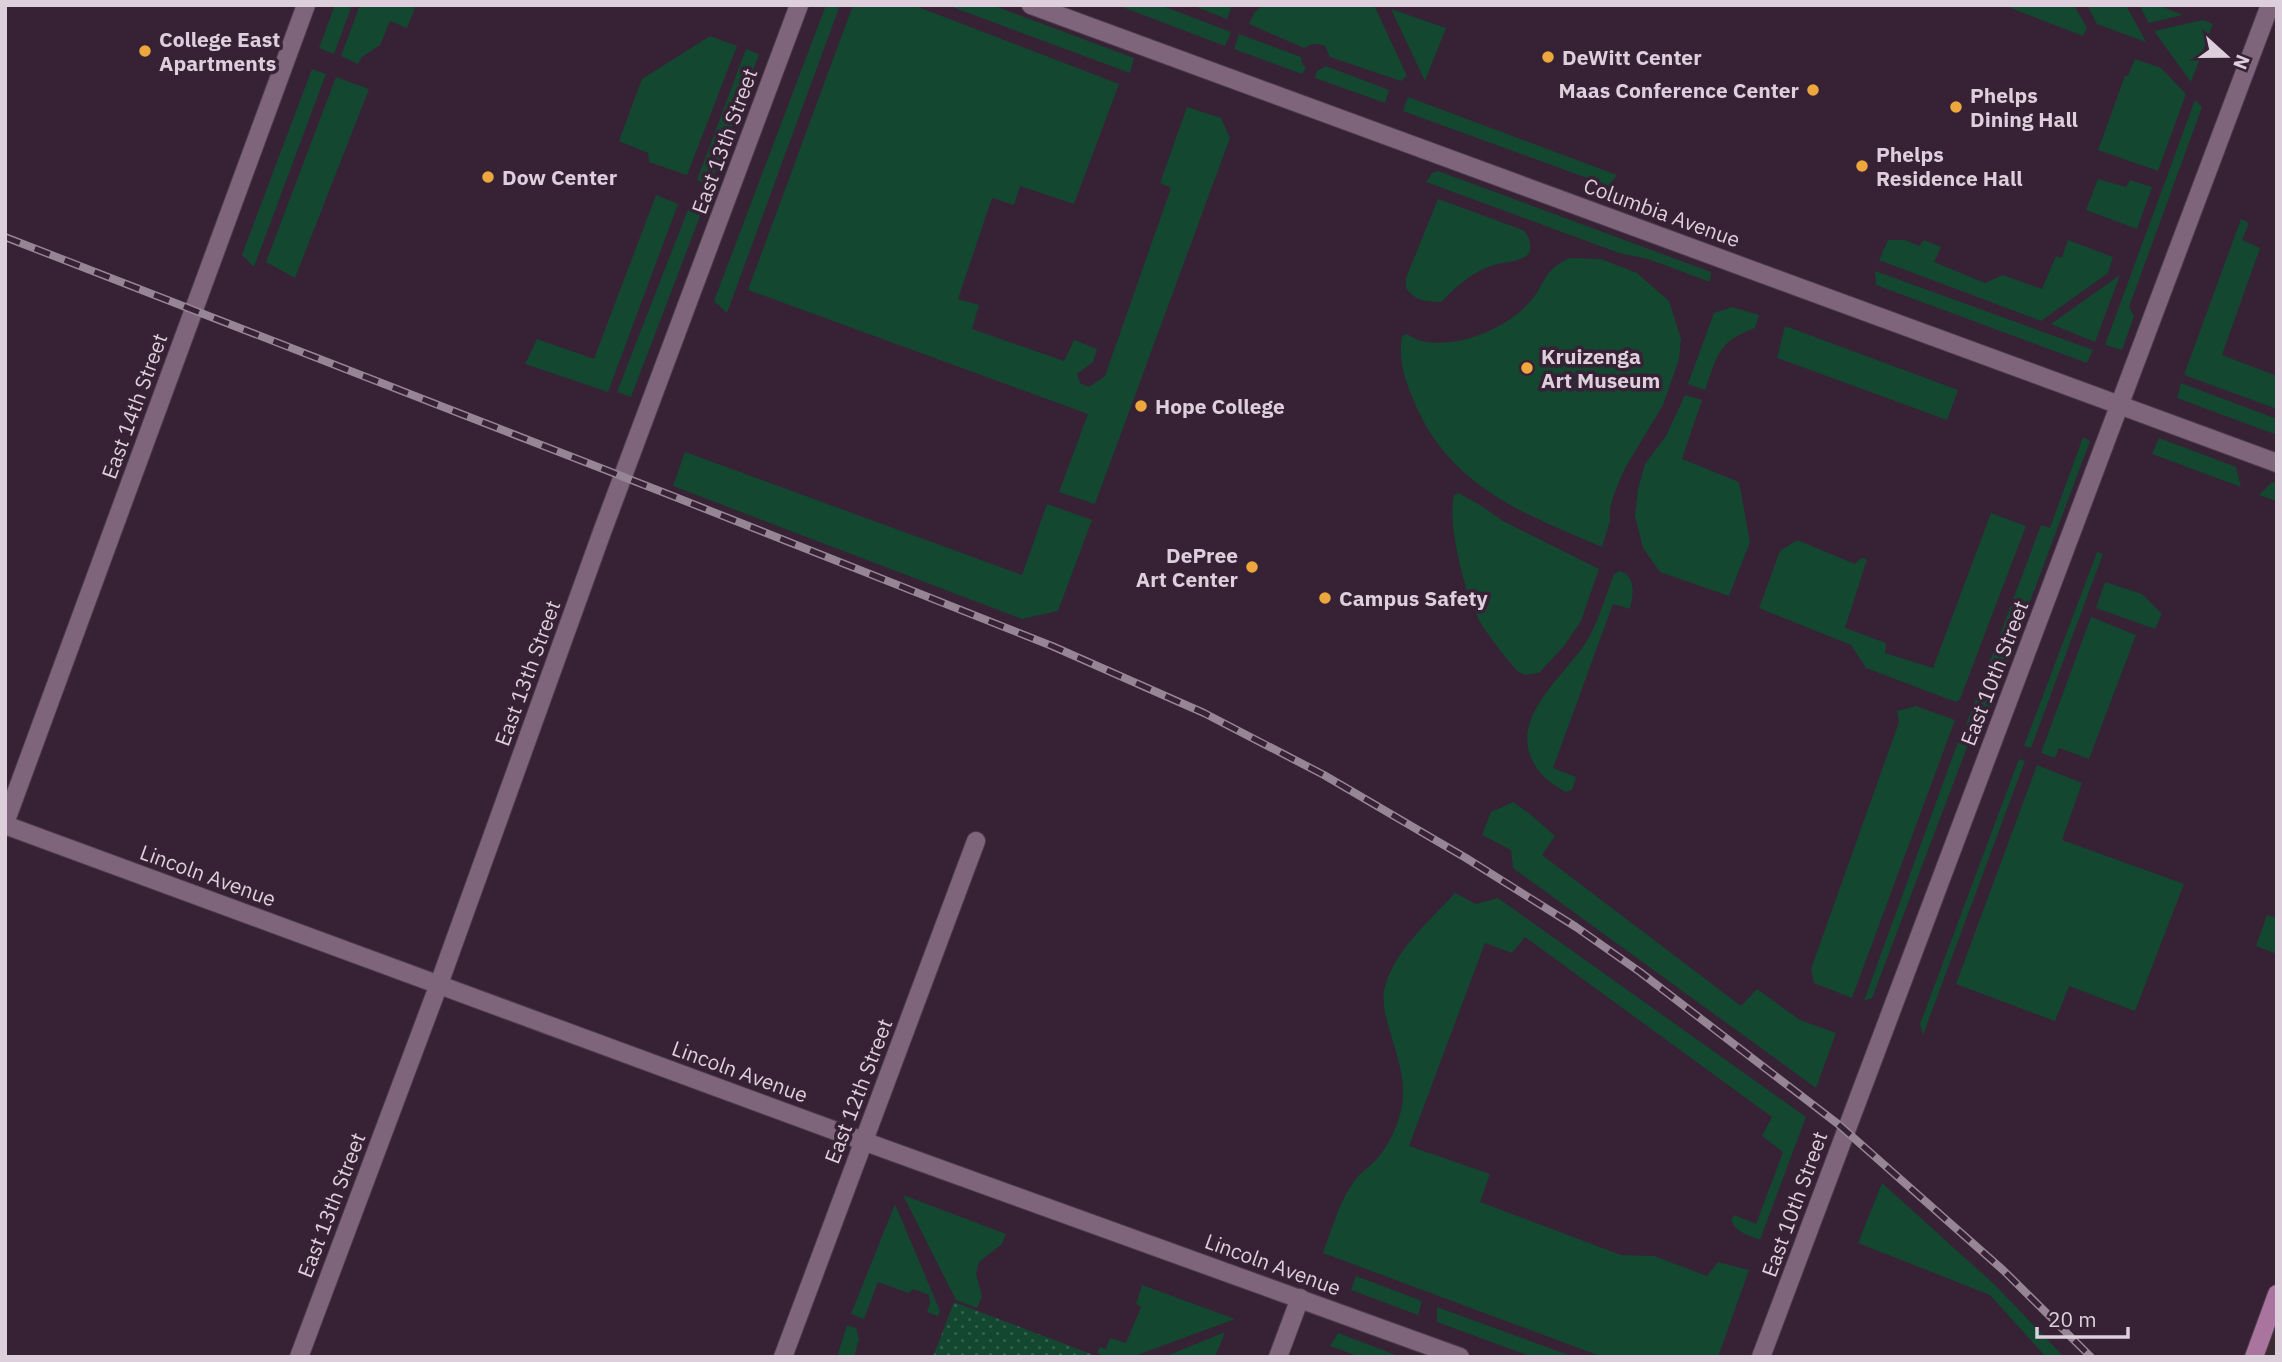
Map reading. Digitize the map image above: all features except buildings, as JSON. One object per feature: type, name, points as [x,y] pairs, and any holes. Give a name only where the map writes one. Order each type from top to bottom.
[{"type":"main road","points":[[2253,1357],[2277,1294]]},
{"type":"street","name":"East 14th Street","points":[[5,824],[306,5]]},
{"type":"street","name":"East 13th Street","points":[[299,1357],[799,5]]},
{"type":"street","name":"Columbia Avenue","points":[[1031,5],[2277,463]]},
{"type":"street","name":"East 10th Street","points":[[1761,1357],[2270,5]]},
{"type":"street","name":"Lincoln Avenue","points":[[5,824],[863,1141],[1460,1357]]},
{"type":"street","name":"East 12th Street","points":[[783,1357],[976,841]]},
{"type":"street","points":[[1278,1357],[1300,1298]]},
{"type":"shaded area","points":[[2277,1294],[2277,1357],[2254,1357]]},
{"type":"green space","points":[[335,5],[352,5],[334,54],[319,48]]},
{"type":"green space","points":[[360,5],[416,5],[407,28],[390,21],[380,45],[362,57],[358,64],[341,56]]},
{"type":"green space","points":[[826,5],[840,5],[727,313],[714,301]]},
{"type":"green space","points":[[853,5],[913,5],[1119,84],[1074,204],[1020,186],[1014,205],[992,198],[958,299],[979,305],[972,329],[1064,361],[1074,340],[1097,349],[1093,362],[1077,374],[1080,383],[1089,387],[1105,376],[1171,188],[1160,183],[1187,107],[1221,118],[1230,138],[1095,504],[1059,492],[1088,414],[748,290]]},
{"type":"green space","points":[[947,5],[992,5],[1134,58],[1130,73]]},
{"type":"green space","points":[[1117,5],[1160,5],[1231,32],[1225,46]]},
{"type":"green space","points":[[1191,5],[1232,5],[1227,19]]},
{"type":"green space","points":[[1263,5],[1374,5],[1407,76],[1401,81],[1330,57],[1325,46],[1314,44],[1304,48],[1249,24],[1254,13]]},
{"type":"green space","points":[[2003,5],[2074,5],[2087,28],[2083,36]]},
{"type":"green space","points":[[2087,5],[2126,5],[2146,42],[2097,24]]},
{"type":"green space","points":[[2139,5],[2158,5],[2183,15],[2149,23]]},
{"type":"green space","points":[[1391,9],[1446,28],[1425,81]]},
{"type":"green space","points":[[2203,20],[2213,24],[2191,82],[2154,31]]},
{"type":"green space","points":[[1239,34],[1301,57],[1306,68],[1302,74],[1234,49]]},
{"type":"green space","points":[[710,36],[737,46],[687,175],[649,162],[648,153],[619,141],[642,79]]},
{"type":"green space","points":[[746,49],[759,54],[710,185],[697,180]]},
{"type":"green space","points":[[2135,59],[2161,68],[2186,94],[2158,171],[2098,150],[2125,76],[2128,76]]},
{"type":"green space","points":[[1326,66],[1389,90],[1385,103],[1315,78],[1317,71]]},
{"type":"green space","points":[[312,69],[326,74],[254,267],[242,255]]},
{"type":"green space","points":[[336,77],[369,89],[295,278],[266,262]]},
{"type":"green space","points":[[1408,97],[1617,175],[1609,186],[1403,111]]},
{"type":"green space","points":[[2195,100],[2202,107],[2129,307],[2134,316],[2122,350],[2105,345]]},
{"type":"green space","points":[[1438,171],[1711,272],[1710,282],[1648,259],[1619,253],[1426,182],[1432,173]]},
{"type":"green space","points":[[2098,179],[2126,187],[2130,180],[2152,187],[2137,229],[2086,210]]},
{"type":"green space","points":[[656,195],[678,204],[608,392],[525,364],[537,339],[594,359]]},
{"type":"green space","points":[[1438,199],[1523,230],[1530,241],[1529,254],[1477,272],[1441,302],[1417,298],[1406,288],[1406,278]]},
{"type":"green space","points":[[689,207],[702,211],[631,397],[617,392]]},
{"type":"green space","points":[[2241,219],[2249,223],[2242,240],[2260,248],[2222,355],[2277,376],[2277,409],[2184,375]]},
{"type":"green space","points":[[1888,240],[1905,240],[1919,246],[1924,240],[1941,247],[1934,262],[1985,283],[2003,275],[2042,289],[2056,256],[2062,258],[2068,240],[2113,257],[2108,273],[2041,321],[1879,260]]},
{"type":"green space","points":[[1570,258],[1601,259],[1637,273],[1669,301],[1681,339],[1679,359],[1663,405],[1625,468],[1614,494],[1602,547],[1516,508],[1467,475],[1446,454],[1428,429],[1410,391],[1401,360],[1402,336],[1407,334],[1422,341],[1449,342],[1478,335],[1505,322],[1527,305],[1554,268]]},
{"type":"green space","points":[[1875,271],[2093,350],[2087,363],[1876,285]]},
{"type":"green space","points":[[2120,275],[2095,342],[2051,324]]},
{"type":"green space","points":[[1732,307],[1759,315],[1755,328],[1733,339],[1721,351],[1705,390],[1688,384],[1714,313]]},
{"type":"green space","points":[[1785,326],[1958,390],[1947,420],[1777,358]]},
{"type":"green space","points":[[2181,383],[2277,419],[2277,435],[2177,398]]},
{"type":"green space","points":[[1685,395],[1702,400],[1682,459],[1739,482],[1750,542],[1729,596],[1660,572],[1643,548],[1635,516],[1638,489],[1645,464],[1666,436]]},
{"type":"green space","points":[[2083,437],[2090,441],[1982,730],[1966,725],[2041,525],[2050,528]]},
{"type":"green space","points":[[2159,438],[2236,467],[2241,487],[2152,454]]},
{"type":"green space","points":[[685,452],[1022,575],[1047,504],[1092,520],[1058,611],[1022,619],[673,486]]},
{"type":"green space","points":[[2272,482],[2277,483],[2277,501],[2259,495]]},
{"type":"green space","points":[[1458,493],[1503,521],[1599,569],[1581,621],[1564,646],[1539,673],[1525,675],[1517,671],[1489,635],[1474,610],[1463,578],[1455,541],[1452,508],[1454,495]]},
{"type":"green space","points":[[1991,513],[2026,526],[1960,699],[1956,702],[1866,668],[1851,645],[1759,608],[1780,551],[1797,540],[1855,564],[1861,558],[1867,559],[1845,628],[1886,643],[1885,653],[1933,668]]},
{"type":"green space","points":[[2097,552],[2103,554],[2031,748],[2024,746]]},
{"type":"green space","points":[[1620,571],[1631,582],[1633,592],[1630,609],[1613,604],[1553,768],[1576,777],[1572,790],[1565,792],[1543,776],[1531,758],[1527,740],[1530,723],[1548,690],[1590,636],[1614,574]]},
{"type":"green space","points":[[2105,582],[2142,594],[2162,614],[2155,629],[2096,608]]},
{"type":"green space","points":[[2091,617],[2136,635],[2089,759],[2059,748],[2055,758],[2041,753]]},
{"type":"green space","points":[[1916,706],[1955,720],[1852,998],[1814,983],[1811,969],[1899,722],[1897,711]]},
{"type":"green space","points":[[1959,739],[1969,742],[1872,998],[1864,1001]]},
{"type":"green space","points":[[2019,759],[2025,761],[1923,1035],[1920,1024]]},
{"type":"green space","points":[[2037,765],[2082,783],[2062,840],[2184,884],[2135,1011],[2069,986],[2055,1021],[1956,984]]},
{"type":"green space","points":[[1513,802],[1555,836],[1542,855],[1741,1006],[1757,989],[1800,1020],[1836,1033],[1816,1088],[1513,868],[1511,850],[1482,835],[1491,812]]},
{"type":"green space","points":[[1455,893],[1476,904],[1498,898],[1806,1117],[1760,1240],[1743,1233],[1731,1220],[1734,1215],[1756,1224],[1783,1152],[1762,1136],[1772,1117],[1525,937],[1512,953],[1485,943],[1409,1146],[1490,1174],[1480,1202],[1621,1255],[1654,1256],[1707,1276],[1718,1262],[1749,1270],[1718,1357],[1603,1357],[1323,1253],[1349,1188],[1385,1148],[1396,1127],[1401,1109],[1403,1086],[1384,1005],[1388,977],[1403,950]]},
{"type":"green space","points":[[2267,915],[2277,918],[2277,954],[2256,946]]},
{"type":"green space","points":[[1882,1183],[1995,1285],[2064,1357],[2046,1357],[1990,1295],[1858,1243]]},
{"type":"green space","points":[[903,1195],[1006,1234],[1002,1244],[979,1262],[976,1274],[982,1297],[977,1308],[956,1300]]},
{"type":"green space","points":[[895,1204],[940,1311],[938,1316],[927,1312],[929,1295],[913,1289],[908,1293],[878,1282],[864,1319],[851,1314]]},
{"type":"green space","points":[[1356,1276],[1422,1301],[1418,1315],[1351,1290]]},
{"type":"green space","points":[[1142,1285],[1235,1319],[1132,1357],[1107,1357],[1097,1353],[1100,1347],[1106,1349],[1110,1338],[1126,1343],[1141,1307],[1136,1304]]},
{"type":"green space","points":[[954,1302],[1099,1357],[933,1357]]},
{"type":"green space","points":[[1437,1307],[1574,1357],[1532,1357],[1437,1322]]},
{"type":"green space","points":[[847,1325],[856,1328],[859,1339],[854,1357],[837,1357]]},
{"type":"green space","points":[[1225,1332],[1215,1357],[1164,1357]]},
{"type":"green space","points":[[1338,1333],[1401,1357],[1360,1357],[1330,1346]]},
{"type":"railway","points":[[5,237],[1052,646],[1204,713],[1324,775],[1466,858],[1576,927],[1640,972],[1838,1124],[2003,1270],[2091,1357]]},
{"type":"place","name":"College East Apartments","points":[[145,51]]},
{"type":"place","name":"DeWitt Center","points":[[1548,57]]},
{"type":"place","name":"Maas Conference Center","points":[[1813,90]]},
{"type":"place","name":"Phelps Dining Hall","points":[[1956,107]]},
{"type":"place","name":"Phelps Residence Hall","points":[[1862,166]]},
{"type":"place","name":"Dow Center","points":[[488,177]]},
{"type":"place","name":"Kruizenga Art Museum","points":[[1527,368]]},
{"type":"place","name":"Hope College","points":[[1141,406]]},
{"type":"place","name":"DePree Art Center","points":[[1252,567]]},
{"type":"place","name":"Campus Safety","points":[[1325,598]]}]
